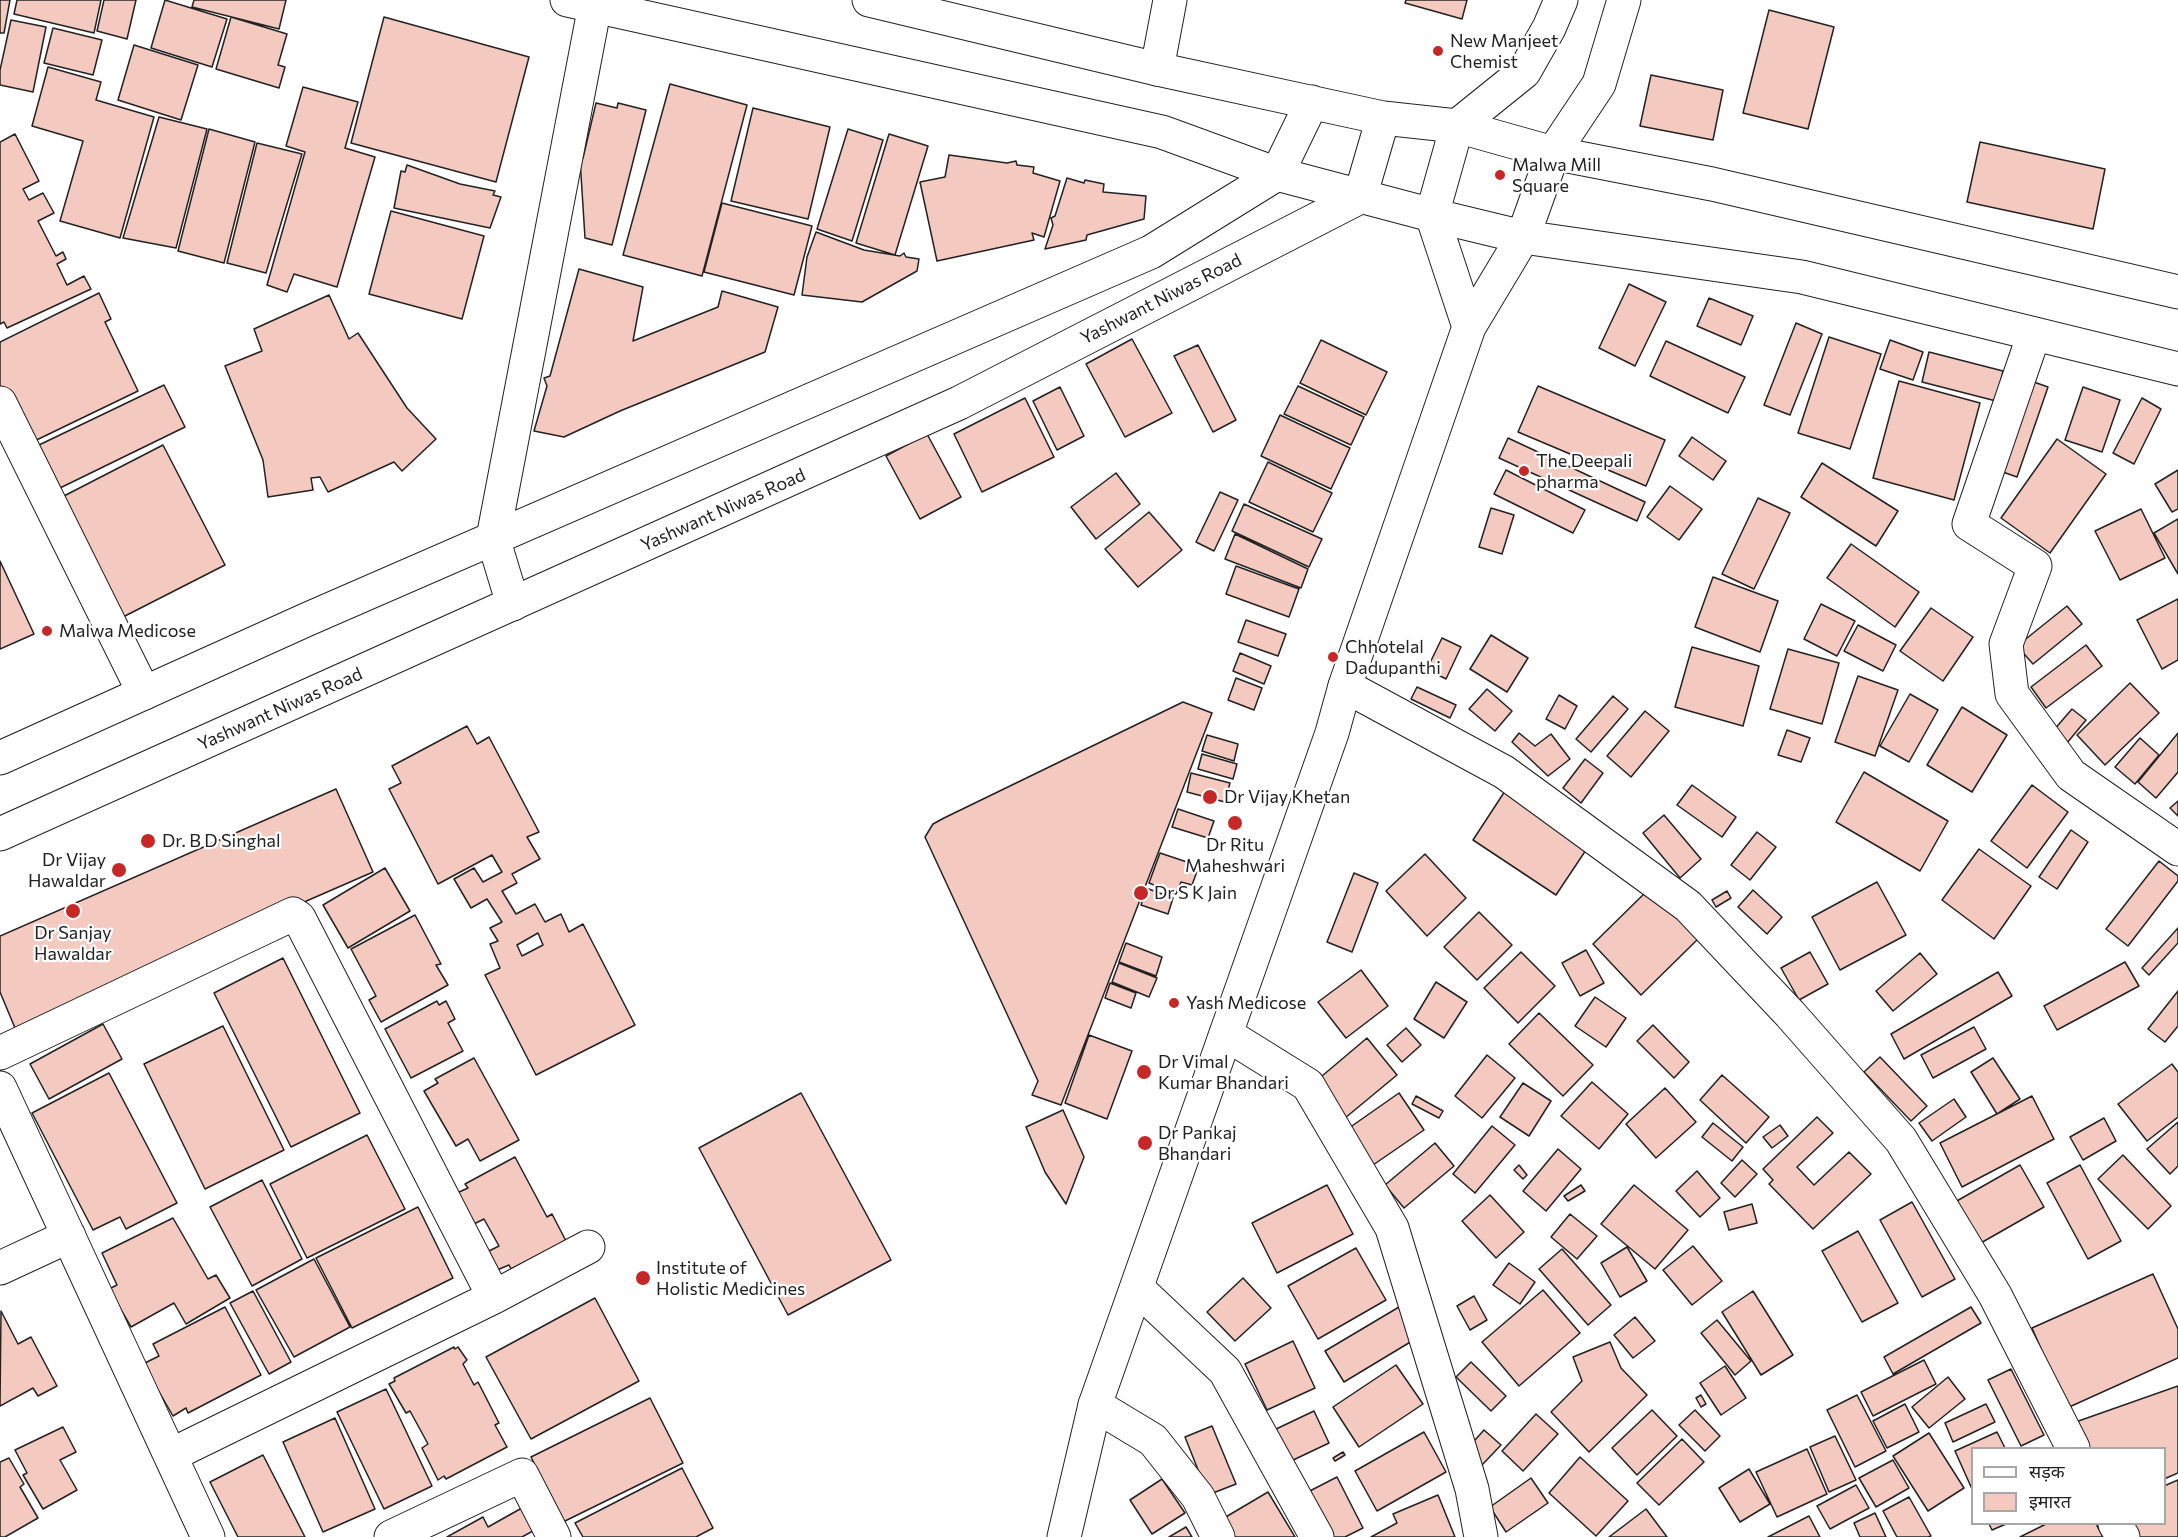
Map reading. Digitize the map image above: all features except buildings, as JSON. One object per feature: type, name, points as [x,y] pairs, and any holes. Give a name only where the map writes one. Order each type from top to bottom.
[{"type":"street","points":[[869,0],[1157,69],[1383,118],[1457,126],[1553,153],[1712,184],[2178,292]]},
{"type":"street","points":[[1157,69],[1170,0]]},
{"type":"street","points":[[1469,327],[1432,215],[1457,126],[1524,72],[1561,0]]},
{"type":"street","points":[[1064,1537],[1095,1405],[1332,733],[1345,686],[1469,327],[1523,237],[1553,153],[1599,84],[1624,0]]},
{"type":"street","points":[[513,604],[493,538],[586,2],[1162,132],[1277,174],[1523,237],[1802,278],[2178,369]]},
{"type":"street","points":[[0,758],[493,538],[1151,252],[1277,174],[1312,102]]},
{"type":"street","points":[[1360,197],[1383,118]]},
{"type":"street","name":"Yashwant Niwas Road","points":[[0,834],[959,403],[1360,197]]},
{"type":"street","points":[[2034,334],[1970,524],[2035,566],[2006,644],[2012,694],[2071,775],[2178,849]]},
{"type":"street","points":[[0,403],[144,693]]},
{"type":"street","points":[[1345,686],[1504,772],[1689,906],[1790,1014],[1901,1140],[1995,1295],[2072,1447]]},
{"type":"street","points":[[0,1053],[292,914],[299,918],[494,1297]]},
{"type":"street","points":[[1227,1034],[1308,1085],[1392,1228],[1472,1489],[1481,1537]]},
{"type":"street","points":[[0,1088],[208,1537]]},
{"type":"street","points":[[0,1268],[69,1236]]},
{"type":"street","points":[[171,1455],[494,1297],[588,1247]]},
{"type":"street","points":[[1137,1288],[1225,1371],[1317,1537]]},
{"type":"street","points":[[1095,1405],[1154,1440],[1198,1497],[1218,1537]]},
{"type":"street","points":[[390,1537],[522,1475],[554,1537]]},
{"type":"place","name":"New Manjeet Chemist","points":[[1438,51]]},
{"type":"place","name":"Malwa Mill Square","points":[[1500,175]]},
{"type":"place","name":"The Deepali pharma","points":[[1524,471]]},
{"type":"place","name":"Malwa Medicose","points":[[47,631]]},
{"type":"place","name":"Chhotelal Dadupanthi","points":[[1333,657]]},
{"type":"place","name":"Dr Vijay Khetan","points":[[1210,797]]},
{"type":"place","name":"Dr Ritu Maheshwari","points":[[1235,823]]},
{"type":"place","name":"Dr. B D Singhal","points":[[148,841]]},
{"type":"place","name":"Dr Vijay Hawaldar","points":[[119,870]]},
{"type":"place","name":"Dr S K Jain","points":[[1141,893]]},
{"type":"place","name":"Dr Sanjay Hawaldar","points":[[73,911]]},
{"type":"place","name":"Yash Medicose","points":[[1174,1003]]},
{"type":"place","name":"Dr Vimal Kumar Bhandari","points":[[1144,1072]]},
{"type":"place","name":"Dr Pankaj Bhandari","points":[[1145,1143]]},
{"type":"place","name":"Institute of Holistic Medicines","points":[[643,1278]]}]
